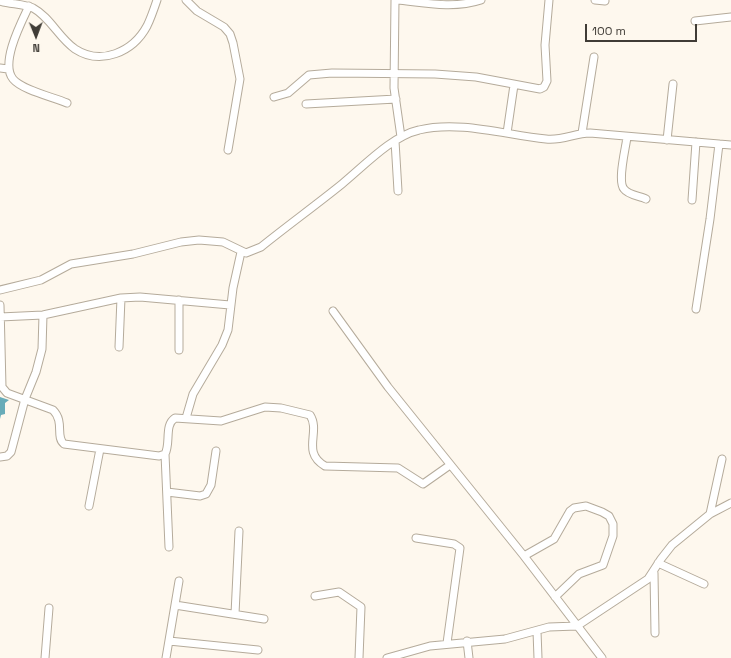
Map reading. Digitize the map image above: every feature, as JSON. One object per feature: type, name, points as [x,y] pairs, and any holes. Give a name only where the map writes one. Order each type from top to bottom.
[{"type":"street","points":[[0,1],[29,6],[38,12],[74,48],[84,54],[104,58],[117,55],[138,39],[147,27],[157,0]]},
{"type":"street","points":[[186,0],[197,11],[224,27],[230,34],[233,43],[240,79],[228,150]]},
{"type":"street","points":[[401,137],[394,72],[397,0],[471,3],[481,0]]},
{"type":"street","points":[[274,97],[288,93],[303,79],[315,74],[394,72],[476,77],[536,89],[544,87],[548,75],[545,45],[549,0]]},
{"type":"street","points":[[595,0],[605,1]]},
{"type":"street","points":[[29,6],[9,52],[8,69],[13,80],[19,84],[67,102]]},
{"type":"street","points":[[695,21],[731,17]]},
{"type":"street","points":[[582,133],[594,57]]},
{"type":"street","points":[[0,68],[8,69]]},
{"type":"street","points":[[667,140],[673,84]]},
{"type":"street","points":[[507,133],[514,85]]},
{"type":"street","points":[[306,104],[396,99]]},
{"type":"street","points":[[0,290],[42,280],[71,264],[133,254],[181,242],[199,240],[222,242],[241,252],[250,253],[260,247],[401,137],[419,130],[439,128],[507,133],[555,140],[582,133],[731,145]]},
{"type":"street","points":[[627,137],[622,186],[627,192],[646,199]]},
{"type":"street","points":[[395,142],[398,191]]},
{"type":"street","points":[[692,200],[696,142]]},
{"type":"street","points":[[696,308],[710,219],[719,144]]},
{"type":"street","points":[[186,418],[193,394],[226,337],[230,322],[230,304],[241,252]]},
{"type":"street","points":[[0,317],[43,315],[121,298],[140,297],[230,304]]},
{"type":"street","points":[[119,347],[121,298]]},
{"type":"street","points":[[179,300],[179,350]]},
{"type":"street","points":[[0,305],[2,387],[8,393],[44,406],[58,415],[60,422],[60,437],[64,444],[151,456],[165,454]]},
{"type":"street","points":[[333,311],[388,387],[524,556],[602,658]]},
{"type":"street","points":[[0,457],[7,456],[11,452],[25,399],[36,372],[42,349],[43,315]]},
{"type":"street","points":[[169,547],[165,454],[171,420],[175,418],[221,421],[265,408],[281,408],[310,415],[313,424],[312,449],[314,456],[325,466],[398,468],[423,484],[450,465]]},
{"type":"street","points":[[89,506],[100,450]]},
{"type":"street","points":[[166,492],[200,496],[206,494],[211,485],[216,451]]},
{"type":"street","points":[[710,514],[722,459]]},
{"type":"street","points":[[655,633],[654,573],[658,563],[672,545],[710,514],[731,503]]},
{"type":"street","points":[[524,556],[554,539],[566,516],[574,508],[580,506],[594,508],[612,520],[614,530],[603,565],[579,574],[555,597]]},
{"type":"street","points":[[235,614],[239,531]]},
{"type":"street","points":[[416,538],[454,544],[460,548],[447,643]]},
{"type":"street","points":[[658,563],[704,584]]},
{"type":"street","points":[[387,658],[447,643],[513,638],[549,628],[577,626],[630,593],[654,573]]},
{"type":"street","points":[[166,658],[179,582]]},
{"type":"street","points":[[315,596],[339,592],[361,607],[359,658]]},
{"type":"street","points":[[175,605],[264,619]]},
{"type":"street","points":[[45,658],[50,608]]},
{"type":"street","points":[[538,631],[538,658]]},
{"type":"street","points":[[169,641],[258,650]]},
{"type":"street","points":[[467,641],[469,658]]},
{"type":"water","points":[[0,397],[9,400],[5,403],[5,414],[1,415],[0,419]]}]
